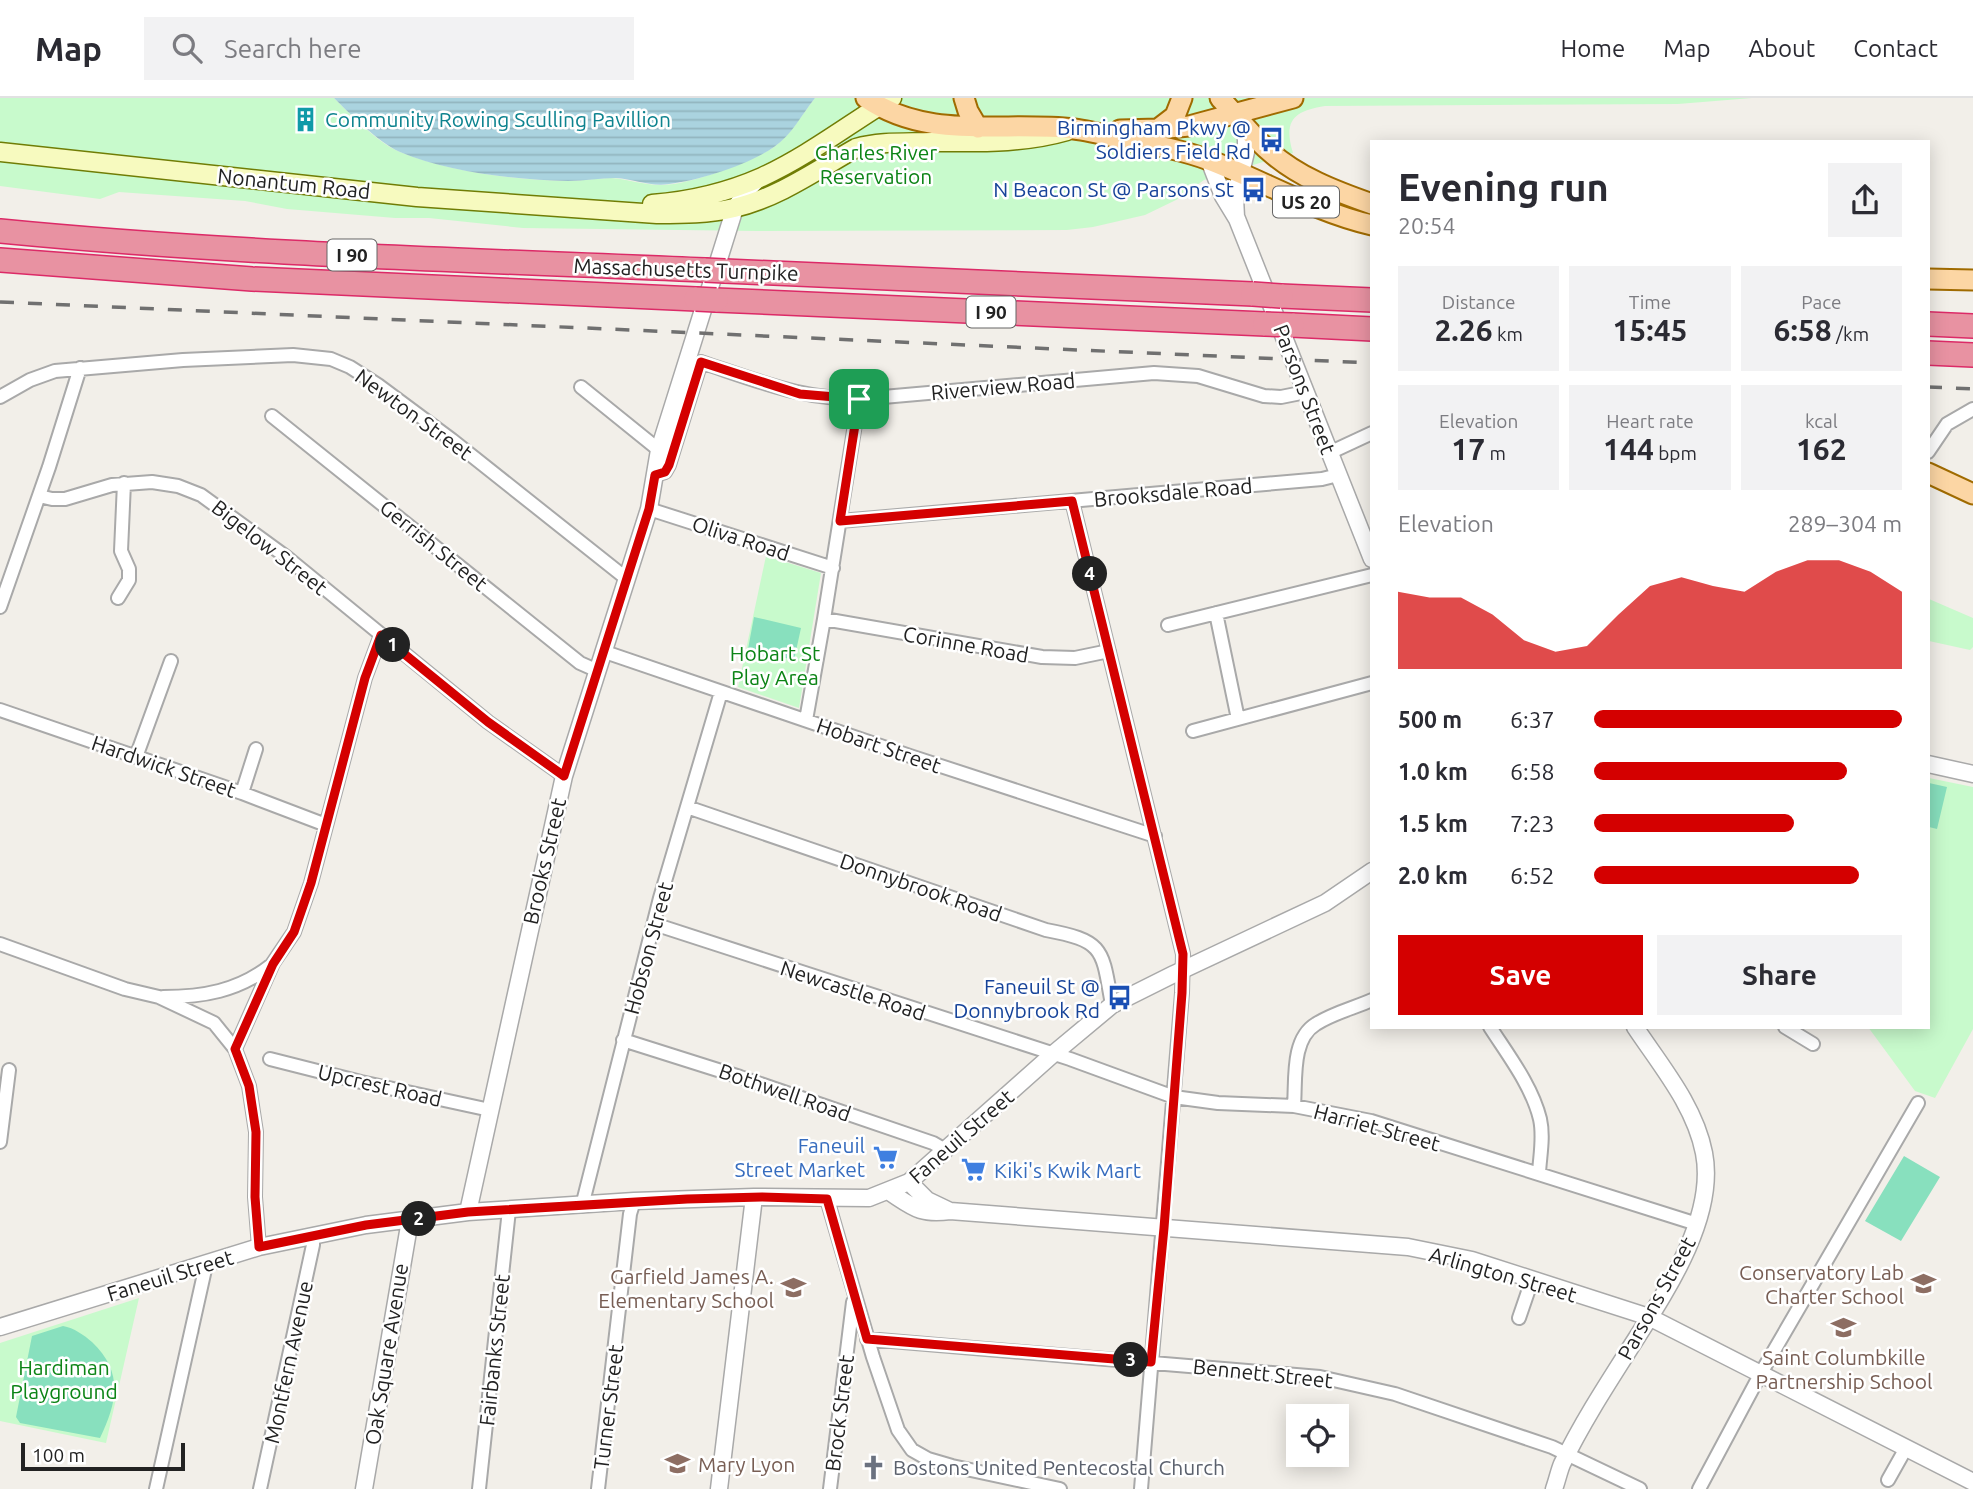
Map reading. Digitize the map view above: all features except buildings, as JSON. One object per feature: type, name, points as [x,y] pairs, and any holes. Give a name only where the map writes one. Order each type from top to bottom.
[{"type":"highway","name":"Massachusetts Turnpike","points":[[0,231],[233,249],[1370,300]]},
{"type":"highway","name":"Massachusetts Turnpike","points":[[0,260],[252,279],[1370,329]]},
{"type":"highway","points":[[1930,324],[1973,326]]},
{"type":"highway","points":[[1930,354],[1973,355]]},
{"type":"main road","points":[[964,98],[978,128]]},
{"type":"main road","points":[[1158,129],[1175,116],[1182,98]]},
{"type":"main road","name":"US 20","points":[[1220,98],[1270,152],[1295,171],[1322,185],[1370,203]]},
{"type":"main road","points":[[1073,129],[1158,129],[1240,120],[1293,98]]},
{"type":"main road","name":"US 20","points":[[879,101],[900,116],[921,121],[978,128],[1073,129],[1169,149],[1209,160],[1317,207],[1370,224]]},
{"type":"main road","name":"Nonantum Road","points":[[589,208],[690,199],[760,178],[797,158],[879,101]]},
{"type":"main road","name":"Nonantum Road","points":[[0,152],[417,197],[677,214],[735,208],[790,186],[856,148],[865,146],[888,143],[1017,141],[1051,136],[1073,129]]},
{"type":"main road","points":[[1930,279],[1973,279]]},
{"type":"main road","points":[[1930,474],[1973,494]]},
{"type":"street","name":"Parsons Street","points":[[1237,219],[1235,198],[1247,149],[1240,120]]},
{"type":"street","name":"Parsons Street","points":[[1209,160],[1223,197],[1237,219],[1370,554]]},
{"type":"street","name":"Brooks Street","points":[[468,1212],[564,776],[649,509],[659,450],[735,208],[748,189],[760,178]]},
{"type":"street","name":"Newton Street","points":[[0,397],[30,380],[55,371],[80,368],[293,355],[331,359],[350,367],[378,385],[627,579]]},
{"type":"street","name":"Brooks Street","points":[[655,475],[665,472],[669,465],[701,362]]},
{"type":"street","name":"Riverview Road","points":[[701,362],[800,394],[859,399],[1154,373],[1198,376],[1265,396],[1281,397],[1306,392]]},
{"type":"street","points":[[0,607],[80,368]]},
{"type":"street","points":[[581,387],[659,450]]},
{"type":"street","points":[[806,720],[859,399]]},
{"type":"street","points":[[1930,449],[1947,424],[1973,409]]},
{"type":"street","name":"Gerrish Street","points":[[272,416],[580,663],[598,671]]},
{"type":"street","points":[[1329,453],[1370,434]]},
{"type":"street","name":"Brooksdale Road","points":[[840,521],[1322,479],[1338,475]]},
{"type":"street","points":[[118,598],[129,580],[129,569],[121,551],[124,483]]},
{"type":"street","name":"Bigelow Street","points":[[39,496],[52,499],[72,498],[124,483],[166,483],[212,500],[285,556],[488,722],[564,776]]},
{"type":"street","points":[[1072,501],[1183,949],[1164,1228],[1141,1489]]},
{"type":"street","name":"Oliva Road","points":[[649,509],[833,568]]},
{"type":"street","points":[[1168,625],[1370,575]]},
{"type":"street","points":[[1216,613],[1220,643],[1238,719]]},
{"type":"street","name":"Corinne Road","points":[[824,619],[1042,657],[1075,658],[1109,651]]},
{"type":"street","points":[[235,1049],[273,964],[294,932],[311,883],[365,678],[381,635]]},
{"type":"street","name":"Hobart Street","points":[[605,652],[1155,836]]},
{"type":"street","points":[[136,757],[170,661]]},
{"type":"street","points":[[1193,731],[1370,684]]},
{"type":"street","name":"Hobson Street","points":[[582,1206],[654,924],[721,692]]},
{"type":"street","name":"Hardwick Street","points":[[0,710],[242,793],[326,825]]},
{"type":"street","points":[[242,793],[256,749]]},
{"type":"street","points":[[1930,764],[1973,774]]},
{"type":"street","name":"Donnybrook Road","points":[[687,807],[1046,930],[1090,941],[1099,950],[1112,1005]]},
{"type":"street","name":"Faneuil Street","points":[[0,1327],[259,1247],[313,1235],[410,1220],[468,1212],[634,1201],[754,1197],[869,1198],[909,1182],[1112,1005],[1325,903],[1370,872]]},
{"type":"street","name":"Newcastle Road","points":[[654,924],[1052,1055]]},
{"type":"street","points":[[0,944],[125,989],[159,997],[214,1023],[235,1049],[249,1086],[256,1132],[255,1197],[259,1247]]},
{"type":"street","points":[[159,997],[192,997],[226,991],[253,979],[273,964]]},
{"type":"street","points":[[1294,1105],[1298,1052],[1304,1036],[1315,1024],[1370,1001]]},
{"type":"street","points":[[1491,1029],[1530,1092],[1539,1119],[1542,1139],[1539,1173]]},
{"type":"street","name":"Parsons Street","points":[[1554,1489],[1562,1464],[1592,1409],[1681,1263],[1697,1224],[1705,1185],[1704,1154],[1692,1114],[1636,1029]]},
{"type":"street","points":[[1788,1029],[1813,1044]]},
{"type":"street","name":"Bothwell Road","points":[[623,1040],[882,1125],[945,1150]]},
{"type":"street","name":"Harriet Street","points":[[1052,1055],[1174,1097],[1217,1103],[1294,1105],[1371,1121],[1697,1224]]},
{"type":"street","name":"Upcrest Road","points":[[270,1059],[490,1110]]},
{"type":"street","points":[[0,1142],[9,1070]]},
{"type":"street","points":[[1699,1489],[1761,1373],[1918,1103]]},
{"type":"street","name":"Arlington Street","points":[[909,1182],[926,1200],[950,1211]]},
{"type":"street","name":"Arlington Street","points":[[888,1191],[917,1210],[930,1214],[950,1211],[1408,1247],[1472,1260],[1649,1317],[1973,1482]]},
{"type":"street","points":[[719,1489],[754,1197]]},
{"type":"street","points":[[827,1199],[867,1339],[898,1430],[912,1450],[928,1459],[952,1466],[1060,1489]]},
{"type":"street","name":"Turner Street","points":[[598,1489],[634,1201]]},
{"type":"street","name":"Fairbanks Street","points":[[479,1489],[509,1210]]},
{"type":"street","name":"Oak Square Avenue","points":[[364,1489],[410,1220]]},
{"type":"street","name":"Montfern Avenue","points":[[260,1489],[313,1235]]},
{"type":"street","points":[[156,1489],[206,1265]]},
{"type":"street","points":[[1518,1318],[1532,1280]]},
{"type":"street","name":"Brock Street","points":[[830,1489],[854,1294]]},
{"type":"street","name":"Bennett Street","points":[[867,1339],[1320,1377],[1346,1382],[1395,1394],[1569,1454],[1640,1489]]},
{"type":"street","points":[[1888,1480],[1906,1448]]},
{"type":"green space","name":"Charles River Reservation","points":[[0,98],[334,98],[365,128],[392,148],[440,165],[482,174],[526,179],[568,181],[611,178],[657,185],[676,184],[705,176],[764,153],[786,137],[815,98],[1752,98],[1678,104],[1325,106],[1306,111],[1294,119],[1289,132],[1293,153],[1204,180],[1176,200],[1145,215],[1093,227],[1067,230],[757,231],[523,228],[429,218],[395,218],[287,209],[245,201],[119,192],[100,199],[0,186]]},
{"type":"green space","name":"Hobart St Play Area","points":[[766,556],[821,573],[799,708],[738,687]]},
{"type":"green space","points":[[1930,599],[1973,618],[1973,647],[1970,650],[1930,641]]},
{"type":"green space","points":[[754,617],[801,628],[794,660],[748,649]]},
{"type":"green space","points":[[1930,778],[1973,787],[1973,1029],[1935,1098],[1915,1091],[1869,1029],[1930,1029]]},
{"type":"green space","points":[[1930,783],[1947,787],[1937,829],[1930,827]]},
{"type":"green space","points":[[1904,1156],[1940,1177],[1901,1241],[1865,1221]]},
{"type":"green space","name":"Hardiman Playground","points":[[139,1298],[106,1443],[0,1421],[0,1343]]},
{"type":"green space","name":"Hardiman Playground","points":[[63,1326],[79,1332],[92,1342],[102,1353],[113,1376],[113,1400],[100,1438],[20,1423],[16,1417],[32,1336]]},
{"type":"water","points":[[334,98],[815,98],[786,137],[763,154],[738,166],[709,175],[662,185],[616,178],[568,181],[527,179],[482,174],[439,165],[392,148],[365,128]]},
{"type":"railway","points":[[0,302],[1370,363]]},
{"type":"railway","points":[[1930,387],[1973,389]]},
{"type":"place","name":"Community Rowing Sculling Pavillion","points":[[305,119]]},
{"type":"place","name":"Birmingham Pkwy @ Soldiers Field Rd","points":[[1271,139]]},
{"type":"place","name":"N Beacon St @ Parsons St","points":[[1254,189]]},
{"type":"place","name":"Faneuil St @ Donnybrook Rd","points":[[1120,998]]},
{"type":"place","name":"Faneuil Street Market","points":[[885,1157]]},
{"type":"place","name":"Kiki's Kwik Mart","points":[[974,1170]]},
{"type":"place","name":"Conservatory Lab Charter School","points":[[1924,1284]]},
{"type":"place","name":"Garfield James A. Elementary School","points":[[794,1288]]},
{"type":"place","name":"Saint Columbkille Partnership School","points":[[1844,1328]]},
{"type":"place","name":"Mary Lyon","points":[[678,1464]]},
{"type":"place","name":"Bostons United Pentecostal Church","points":[[873,1467]]},
{"type":"route","points":[[701,362],[790,392],[859,399],[840,521],[1072,501],[1183,949],[1164,1228],[1151,1362],[867,1339],[827,1199],[687,1199],[468,1212],[366,1225],[259,1247],[255,1197],[256,1132],[249,1086],[235,1049],[273,964],[294,932],[311,883],[365,678],[381,635],[488,722],[564,776],[649,509],[655,475],[668,468],[701,362]]}]
